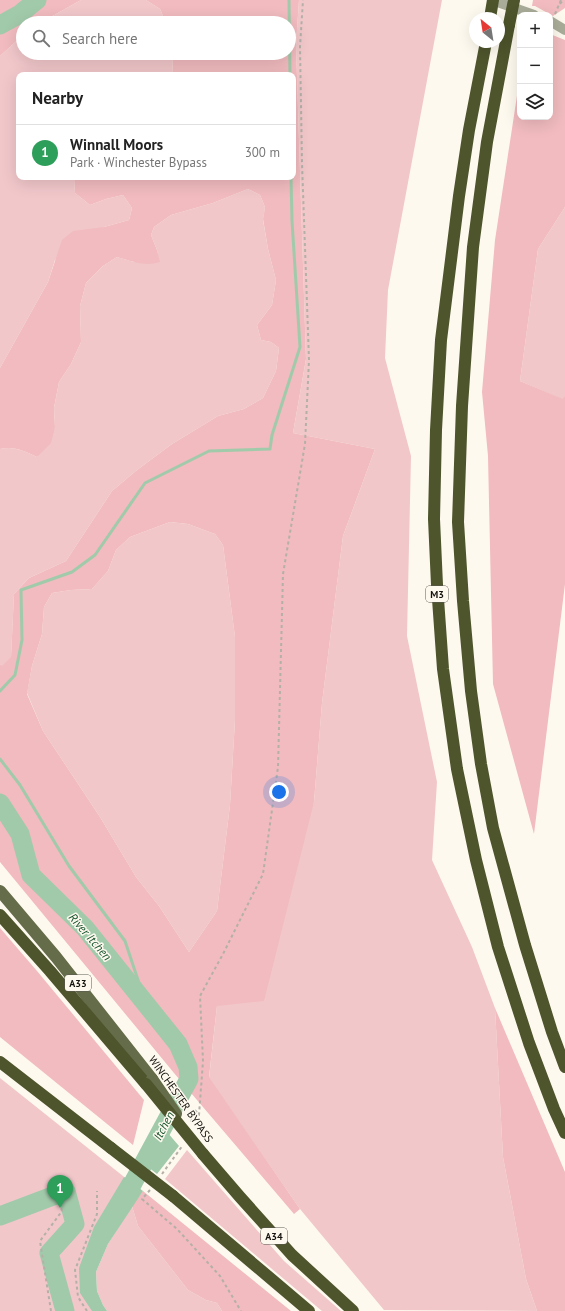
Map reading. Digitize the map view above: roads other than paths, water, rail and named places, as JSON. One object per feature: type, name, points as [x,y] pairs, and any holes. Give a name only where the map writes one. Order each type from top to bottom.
[{"type":"highway","points":[[491,12],[492,0]]},
{"type":"highway","name":"M3","points":[[514,0],[487,142],[473,247],[462,406],[458,522],[471,692],[481,764],[493,828],[513,904],[552,1032],[565,1067]]},
{"type":"highway","name":"M3","points":[[485,48],[469,130],[459,196],[442,340],[436,430],[434,519],[443,669],[455,754],[476,860],[498,947],[528,1044],[565,1133]]},
{"type":"highway","name":"A34","points":[[0,914],[149,1081]]},
{"type":"highway","points":[[0,1062],[173,1196],[309,1311]]},
{"type":"highway","name":"WINCHESTER BYPASS","points":[[149,1081],[203,1154],[235,1192],[292,1255],[353,1311]]},
{"type":"main road","name":"WINCHESTER BYPASS","points":[[0,891],[56,957],[149,1081]]},
{"type":"street","points":[[492,0],[526,12]]},
{"type":"street","points":[[553,23],[565,30]]},
{"type":"waterway","name":"River Itchen","points":[[16,16],[37,0]]},
{"type":"waterway","points":[[289,0],[289,16]]},
{"type":"waterway","name":"River Itchen","points":[[0,25],[16,16]]},
{"type":"waterway","points":[[290,60],[290,72]]},
{"type":"waterway","points":[[0,691],[15,675],[22,640],[21,590],[72,572],[95,555],[145,483],[209,451],[270,449],[272,435],[300,347],[292,221],[291,180]]},
{"type":"waterway","points":[[0,759],[20,785],[69,866],[125,941],[146,1004]]},
{"type":"waterway","name":"River Itchen","points":[[0,803],[20,834],[31,875],[85,928],[178,1044],[188,1067],[189,1079],[120,1207]]},
{"type":"waterway","points":[[0,1216],[66,1191],[75,1224],[49,1253],[65,1311]]},
{"type":"place","name":"Winnall Moors","points":[[60,1208]]},
{"type":"water label","name":"Itchen","points":[[164,1126]]}]
